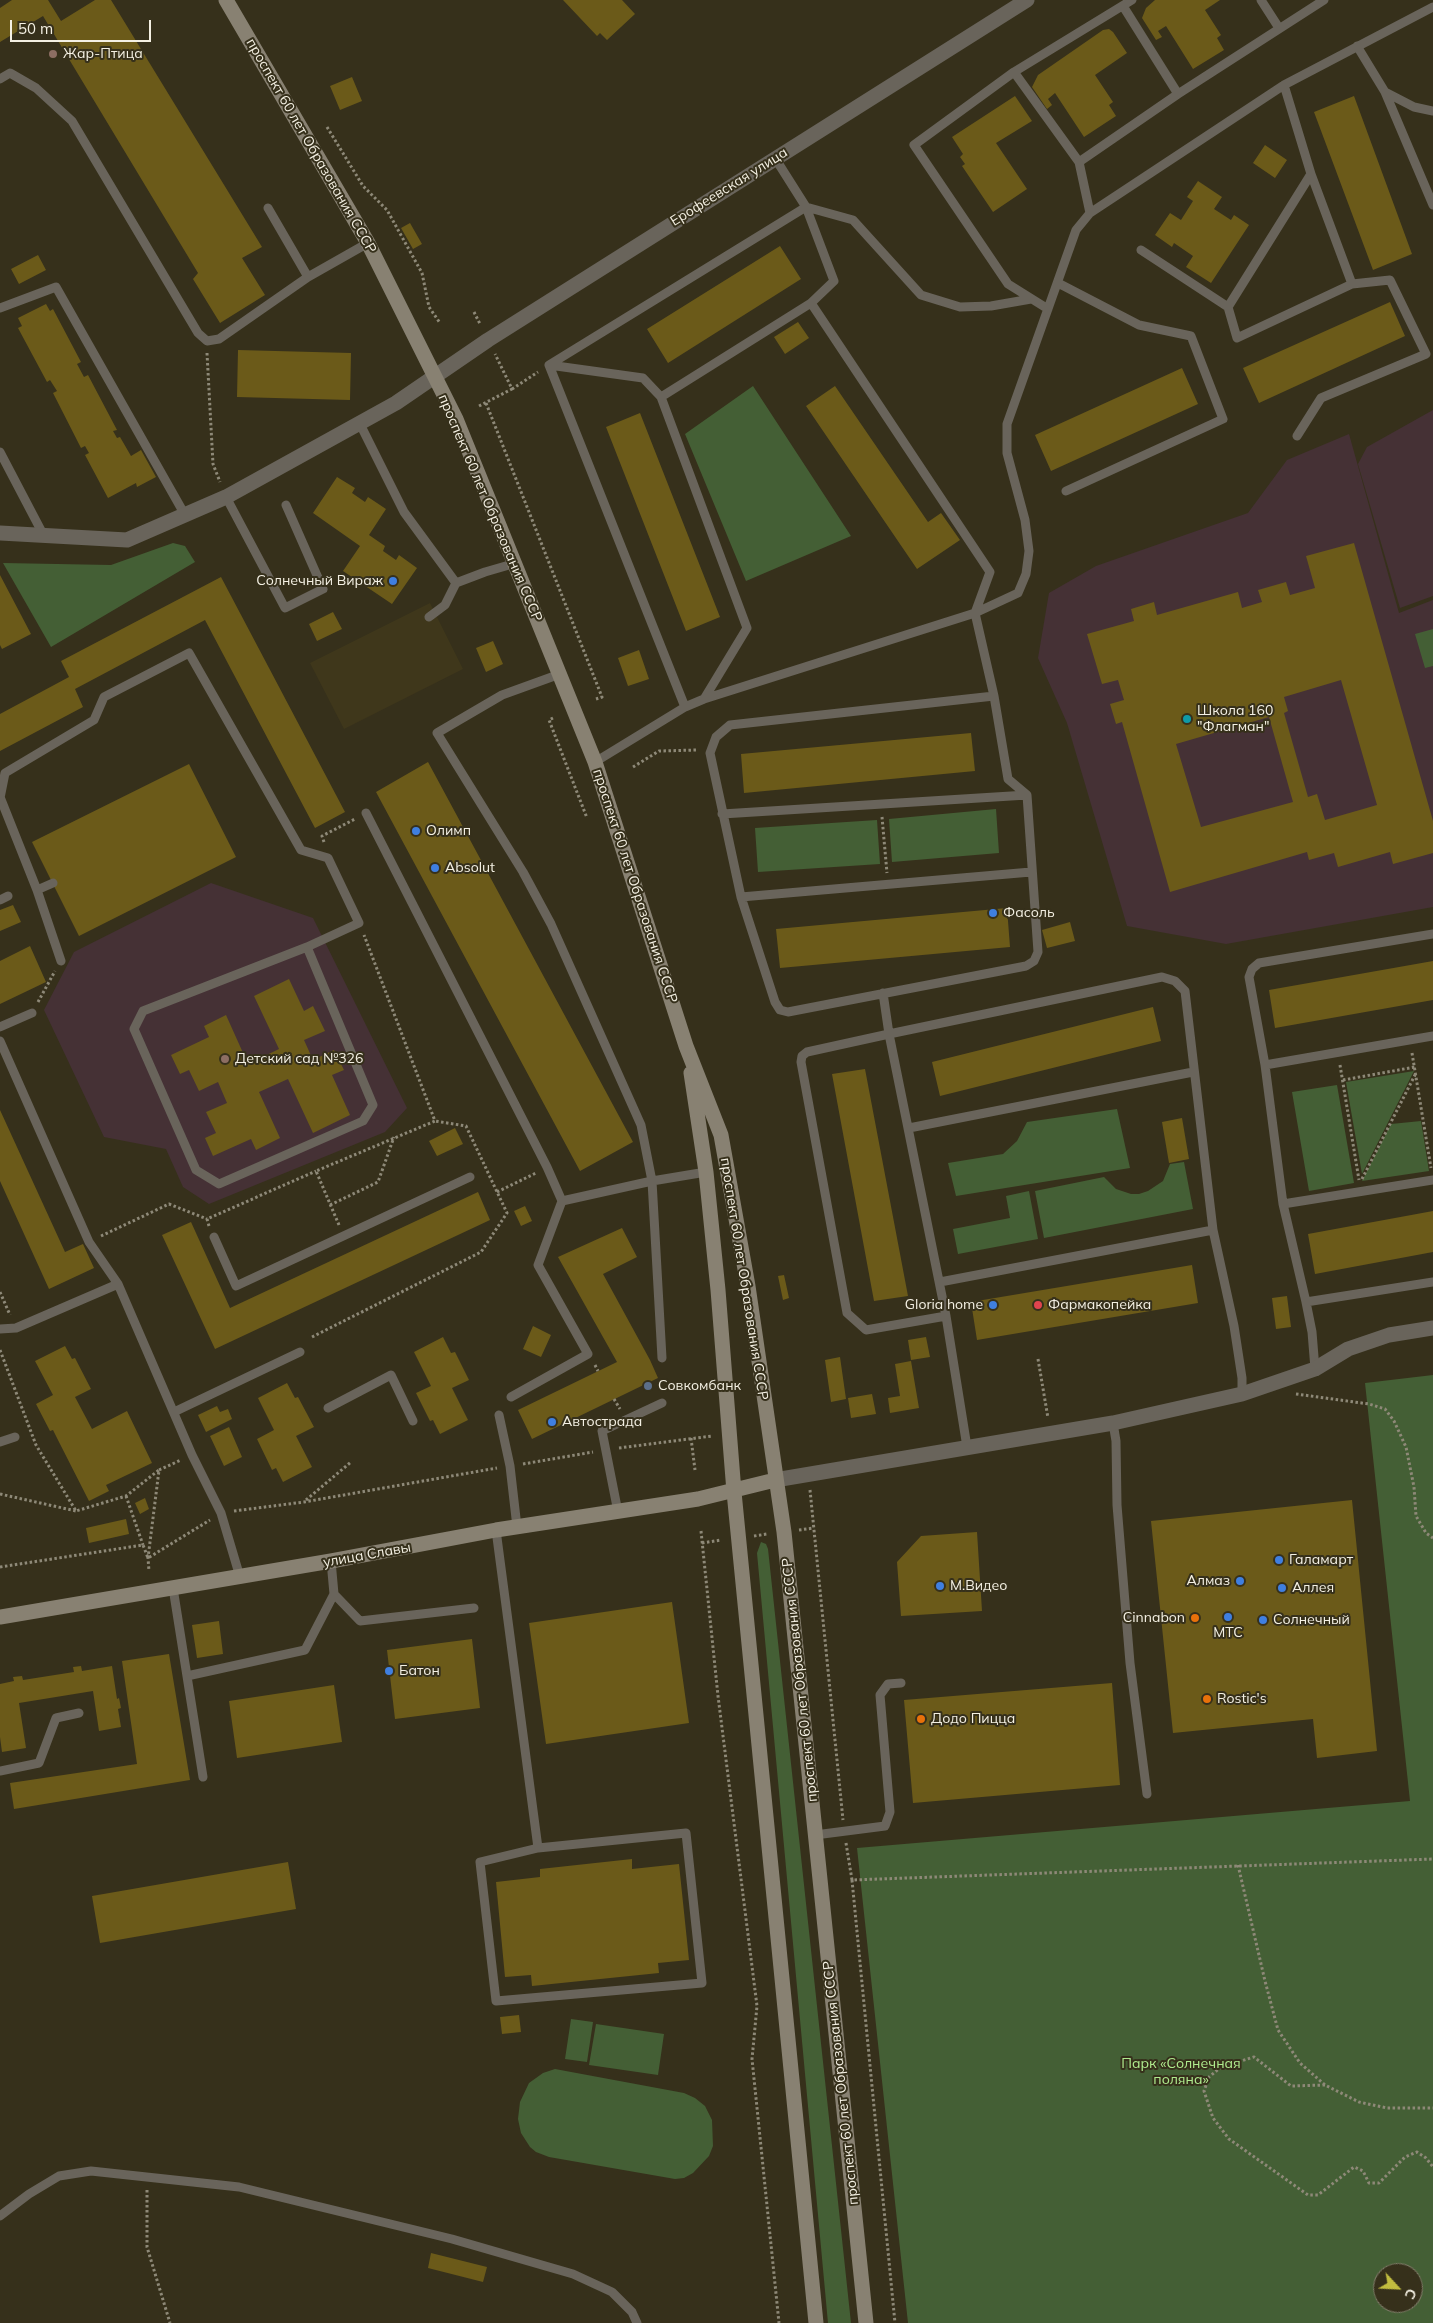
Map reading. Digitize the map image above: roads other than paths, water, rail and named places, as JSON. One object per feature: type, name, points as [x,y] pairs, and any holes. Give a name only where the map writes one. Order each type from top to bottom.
[{"type":"main road","name":"проспект 60 лет Образования СССР","points":[[226,0],[368,243],[456,419],[516,563],[595,762],[686,1046],[721,1135],[748,1286],[784,1532],[866,2323]]},
{"type":"main road","name":"проспект 60 лет Образования СССР","points":[[686,1046],[706,1172],[734,1492],[816,2323]]},
{"type":"main road","name":"улица Славы","points":[[0,1617],[331,1562],[496,1530],[734,1492],[775,1480]]},
{"type":"street","name":"Ерофеевская улица","points":[[0,533],[127,540],[226,497],[360,424],[434,378],[488,340],[1027,0]]},
{"type":"street","points":[[775,1480],[1113,1422],[1242,1394],[1315,1369],[1348,1349],[1389,1334],[1433,1328]]},
{"type":"lane","points":[[1048,309],[1008,284],[914,144],[1014,72],[1132,0]]},
{"type":"lane","points":[[1261,0],[1279,28]]},
{"type":"lane","points":[[1079,162],[1178,94],[1324,0]]},
{"type":"lane","points":[[1123,6],[1178,94]]},
{"type":"lane","points":[[595,762],[704,698],[976,613],[1018,593],[1026,574],[1029,551],[1025,520],[1008,453],[1008,424],[1076,230],[1090,213],[1284,85],[1433,7]]},
{"type":"lane","points":[[1357,46],[1385,92],[1433,205]]},
{"type":"lane","points":[[1014,72],[1079,162],[1090,213]]},
{"type":"lane","points":[[0,79],[10,73],[36,88],[72,121],[198,333],[207,341],[219,339],[308,277],[368,243]]},
{"type":"lane","points":[[1284,85],[1310,174],[1352,284]]},
{"type":"lane","points":[[1385,92],[1414,107],[1433,111]]},
{"type":"lane","points":[[661,397],[811,303],[834,281],[806,207],[775,158]]},
{"type":"lane","points":[[1228,307],[1310,174]]},
{"type":"lane","points":[[549,365],[806,207],[853,220],[921,296],[960,307],[991,306],[1032,299]]},
{"type":"lane","points":[[268,208],[308,277]]},
{"type":"lane","points":[[1141,250],[1228,307],[1237,338],[1352,284],[1390,280],[1426,354],[1321,398],[1297,436]]},
{"type":"lane","points":[[1058,283],[1139,324],[1191,336],[1223,419],[1066,491]]},
{"type":"lane","points":[[0,308],[56,287],[185,516]]},
{"type":"lane","points":[[811,303],[990,572],[976,613],[994,696],[1008,779],[1027,795],[1038,952],[1034,961],[1026,966],[788,1012],[780,1010],[775,1002],[741,897],[710,753],[716,737],[730,725],[994,696]]},
{"type":"lane","points":[[549,365],[643,378],[661,397],[747,628],[704,698]]},
{"type":"lane","points":[[549,365],[686,707]]},
{"type":"lane","points":[[360,424],[404,512],[456,583]]},
{"type":"lane","points":[[0,452],[44,536]]},
{"type":"lane","points":[[226,497],[286,608],[323,589],[286,505]]},
{"type":"lane","points":[[429,616],[446,605],[456,583],[484,572],[516,563]]},
{"type":"lane","points":[[61,962],[37,890],[0,798],[5,773],[94,720],[104,697],[189,653],[300,850],[328,858],[359,922],[307,947],[143,1011],[134,1029],[196,1170],[219,1184],[363,1121],[373,1105],[307,947]]},
{"type":"lane","points":[[560,674],[502,695],[437,733],[523,872],[551,924],[641,1125],[652,1181],[662,1358]]},
{"type":"lane","points":[[722,814],[1027,795]]},
{"type":"lane","points":[[366,813],[547,1167],[562,1201],[538,1265],[588,1354],[511,1397]]},
{"type":"lane","points":[[741,897],[1031,872]]},
{"type":"lane","points":[[37,890],[53,884]]},
{"type":"lane","points":[[1315,1369],[1312,1332],[1283,1204],[1265,1065],[1249,977],[1252,969],[1259,963],[1433,934]]},
{"type":"lane","points":[[946,1316],[866,1330],[848,1313],[801,1062],[802,1056],[807,1052],[889,1034],[1162,977],[1174,981],[1185,991],[1213,1230],[1234,1326],[1242,1378],[1242,1394]]},
{"type":"lane","points":[[883,993],[889,1034],[940,1282],[967,1447]]},
{"type":"lane","points":[[0,1027],[32,1013]]},
{"type":"lane","points":[[1265,1065],[1433,1036]]},
{"type":"lane","points":[[0,1041],[89,1242],[118,1284],[192,1456],[222,1513],[240,1576]]},
{"type":"lane","points":[[909,1128],[1194,1072]]},
{"type":"lane","points":[[562,1201],[652,1181],[706,1172]]},
{"type":"lane","points":[[214,1237],[236,1286],[470,1177]]},
{"type":"lane","points":[[1283,1204],[1432,1180]]},
{"type":"lane","points":[[940,1282],[1213,1230]]},
{"type":"lane","points":[[1306,1302],[1433,1282]]},
{"type":"lane","points":[[0,1329],[16,1328],[118,1284]]},
{"type":"lane","points":[[174,1412],[300,1352]]},
{"type":"lane","points":[[328,1408],[390,1375],[413,1422]]},
{"type":"lane","points":[[618,1512],[602,1431],[662,1403]]},
{"type":"lane","points":[[498,1414],[510,1466],[517,1527]]},
{"type":"lane","points":[[1113,1422],[1116,1441],[1117,1505],[1130,1663],[1147,1794]]},
{"type":"lane","points":[[0,1442],[15,1437]]},
{"type":"lane","points":[[496,1530],[538,1848]]},
{"type":"lane","points":[[187,1676],[305,1650],[334,1594],[331,1562]]},
{"type":"lane","points":[[173,1588],[203,1778]]},
{"type":"lane","points":[[334,1594],[360,1621],[474,1608]]},
{"type":"lane","points":[[815,1835],[885,1826],[890,1812],[880,1695],[888,1684],[901,1683]]},
{"type":"lane","points":[[0,1771],[39,1763],[56,1718],[79,1713]]},
{"type":"lane","points":[[686,1833],[702,1983],[496,2001],[480,1862],[538,1848],[686,1833]]},
{"type":"lane","points":[[0,2216],[29,2194],[59,2176],[91,2171],[239,2187],[452,2239],[573,2274],[612,2292],[632,2312],[637,2323]]},
{"type":"place","name":"Жар-Птица","points":[[53,54]]},
{"type":"place","name":"Солнечный Вираж","points":[[393,581]]},
{"type":"place","name":"Школа 160 \"Флагман\"","points":[[1187,719]]},
{"type":"place","name":"Олимп","points":[[416,831]]},
{"type":"place","name":"Absolut","points":[[435,868]]},
{"type":"place","name":"Фасоль","points":[[993,913]]},
{"type":"place","name":"Детский сад №326","points":[[225,1059]]},
{"type":"place","name":"Gloria home","points":[[993,1305]]},
{"type":"place","name":"Фармакопейка","points":[[1038,1305]]},
{"type":"place","name":"Совкомбанк","points":[[648,1386]]},
{"type":"place","name":"Автострада","points":[[552,1422]]},
{"type":"place","name":"Галамарт","points":[[1279,1560]]},
{"type":"place","name":"Алмаз","points":[[1240,1581]]},
{"type":"place","name":"М.Видео","points":[[940,1586]]},
{"type":"place","name":"Аллея","points":[[1282,1588]]},
{"type":"place","name":"МТС","points":[[1228,1617]]},
{"type":"place","name":"Cinnabon","points":[[1195,1618]]},
{"type":"place","name":"Солнечный","points":[[1263,1620]]},
{"type":"place","name":"Батон","points":[[389,1671]]},
{"type":"place","name":"Rostic's","points":[[1207,1699]]},
{"type":"place","name":"Додо Пицца","points":[[921,1719]]},
{"type":"park label","name":"Парк «Солнечная поляна»","points":[[1181,2072]]}]
